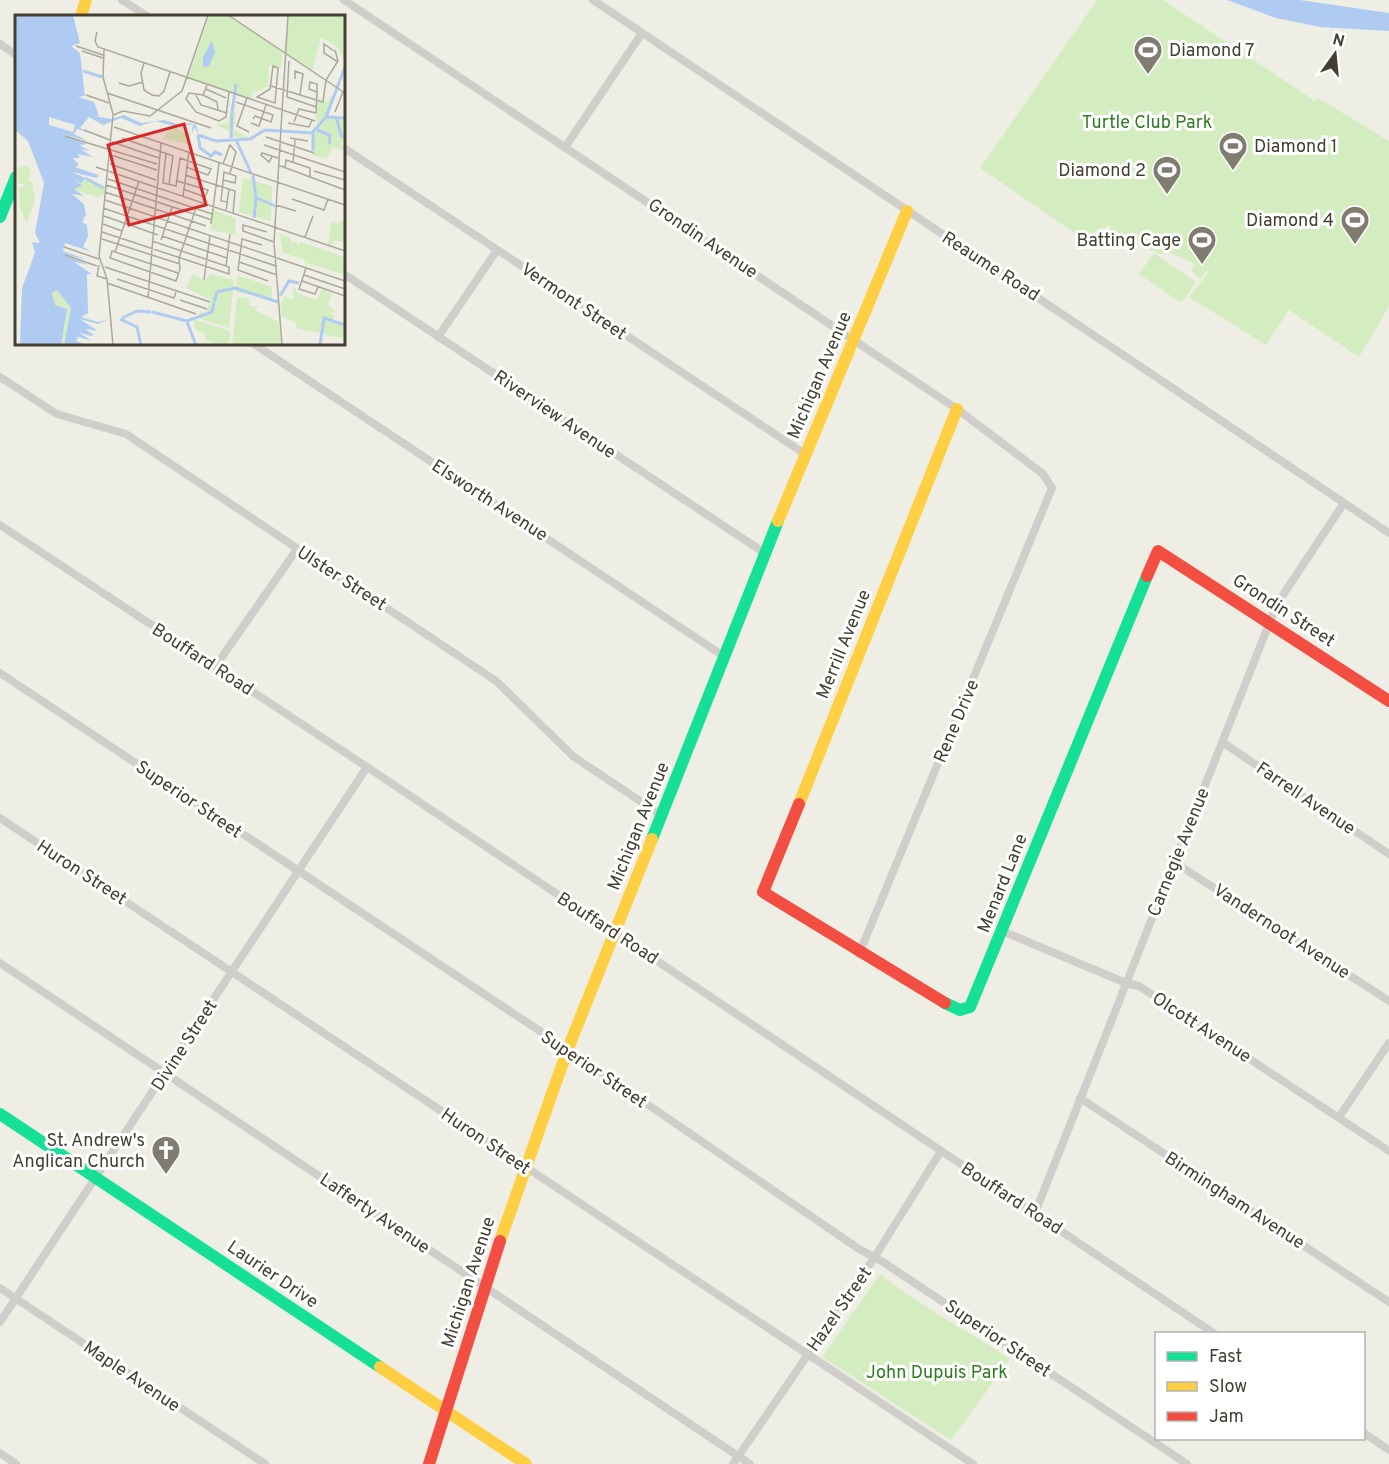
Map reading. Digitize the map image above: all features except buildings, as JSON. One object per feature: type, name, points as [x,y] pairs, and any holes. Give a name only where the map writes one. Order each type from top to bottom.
[{"type":"street","points":[[81,15],[86,0]]},
{"type":"street","points":[[122,0],[145,15]]},
{"type":"street","name":"Grondin Avenue","points":[[344,0],[957,409],[1043,474],[1052,488]]},
{"type":"street","name":"Reaume Road","points":[[593,0],[1389,533]]},
{"type":"street","points":[[566,146],[642,33]]},
{"type":"street","points":[[0,44],[15,54]]},
{"type":"street","name":"Vermont Street","points":[[345,149],[805,454]]},
{"type":"street","points":[[0,217],[15,185]]},
{"type":"street","name":"Michigan Avenue","points":[[429,1464],[484,1286],[567,1051],[616,933],[805,454],[907,211]]},
{"type":"street","points":[[438,337],[496,250]]},
{"type":"street","name":"Riverview Avenue","points":[[345,275],[766,554]]},
{"type":"street","name":"Elsworth Avenue","points":[[256,345],[725,657]]},
{"type":"street","name":"Ulster Street","points":[[0,377],[57,414],[126,434],[496,681],[574,757],[661,815]]},
{"type":"street","name":"Merrill Avenue","points":[[763,892],[957,409]]},
{"type":"street","name":"Rene Drive","points":[[859,954],[1052,488]]},
{"type":"street","name":"Carnegie Avenue","points":[[1035,1213],[1277,604],[1344,503]]},
{"type":"street","name":"Bouffard Road","points":[[0,525],[368,767],[1212,1332]]},
{"type":"street","points":[[216,667],[297,549]]},
{"type":"street","name":"Menard Lane","points":[[763,892],[859,954],[960,1010],[970,1006],[1158,551]]},
{"type":"street","name":"Grondin Street","points":[[1158,551],[1389,701]]},
{"type":"street","name":"Superior Street","points":[[0,673],[874,1258],[1187,1464]]},
{"type":"street","name":"Farrell Avenue","points":[[1222,742],[1389,854]]},
{"type":"street","name":"Divine Street","points":[[0,1322],[368,767]]},
{"type":"street","name":"Huron Street","points":[[0,819],[973,1464]]},
{"type":"street","name":"Vandernoot Avenue","points":[[1174,862],[1389,1001]]},
{"type":"street","name":"Olcott Avenue","points":[[1002,931],[1126,983],[1139,986],[1389,1151]]},
{"type":"street","name":"Lafferty Avenue","points":[[0,963],[484,1286],[736,1460],[750,1464]]},
{"type":"street","points":[[1339,1117],[1389,1043]]},
{"type":"street","name":"Birmingham Avenue","points":[[1080,1098],[1389,1302]]},
{"type":"street","name":"Laurier Drive","points":[[0,1114],[526,1464]]},
{"type":"street","name":"Hazel Street","points":[[736,1460],[874,1258],[941,1151]]},
{"type":"street","name":"Maple Avenue","points":[[0,1288],[265,1464]]},
{"type":"street","points":[[1365,1434],[1389,1450]]},
{"type":"street","points":[[0,1453],[16,1464]]},
{"type":"green space","name":"Turtle Club Park","points":[[1097,0],[1163,0],[1315,101],[1318,98],[1389,141],[1389,307],[1359,357],[1289,310],[1266,345],[1189,297],[1210,270],[1207,270],[1200,279],[1191,271],[1195,264],[1170,253],[1161,254],[1108,233],[1111,227],[1107,225],[1092,245],[980,168]]},
{"type":"green space","points":[[1154,253],[1196,282],[1181,303],[1139,274]]},
{"type":"green space","name":"John Dupuis Park","points":[[880,1274],[928,1308],[1010,1359],[951,1440],[822,1357]]},
{"type":"water","points":[[1227,0],[1300,0],[1389,13],[1389,31],[1320,27],[1276,18]]},
{"type":"traffic: fast","points":[[0,217],[15,180]]},
{"type":"traffic: fast","points":[[652,839],[778,521]]},
{"type":"traffic: fast","points":[[945,1003],[960,1010],[970,1007],[1147,576]]},
{"type":"traffic: fast","points":[[0,1114],[380,1367]]},
{"type":"traffic: slow","points":[[81,15],[86,0]]},
{"type":"traffic: slow","points":[[778,521],[907,211]]},
{"type":"traffic: slow","points":[[799,804],[957,409]]},
{"type":"traffic: slow","points":[[500,1241],[567,1051],[652,839]]},
{"type":"traffic: slow","points":[[380,1367],[526,1464]]},
{"type":"traffic: jam","points":[[1147,576],[1158,551],[1389,701]]},
{"type":"traffic: jam","points":[[799,804],[763,892],[945,1003]]},
{"type":"traffic: jam","points":[[429,1464],[500,1241]]},
{"type":"place","name":"Diamond 7","points":[[1148,76]]},
{"type":"place","name":"Diamond 1","points":[[1233,172]]},
{"type":"place","name":"Diamond 2","points":[[1167,196]]},
{"type":"place","name":"Diamond 4","points":[[1355,246]]},
{"type":"place","name":"Batting Cage","points":[[1202,266]]},
{"type":"place","name":"St. Andrew's Anglican Church","points":[[166,1176]]}]
